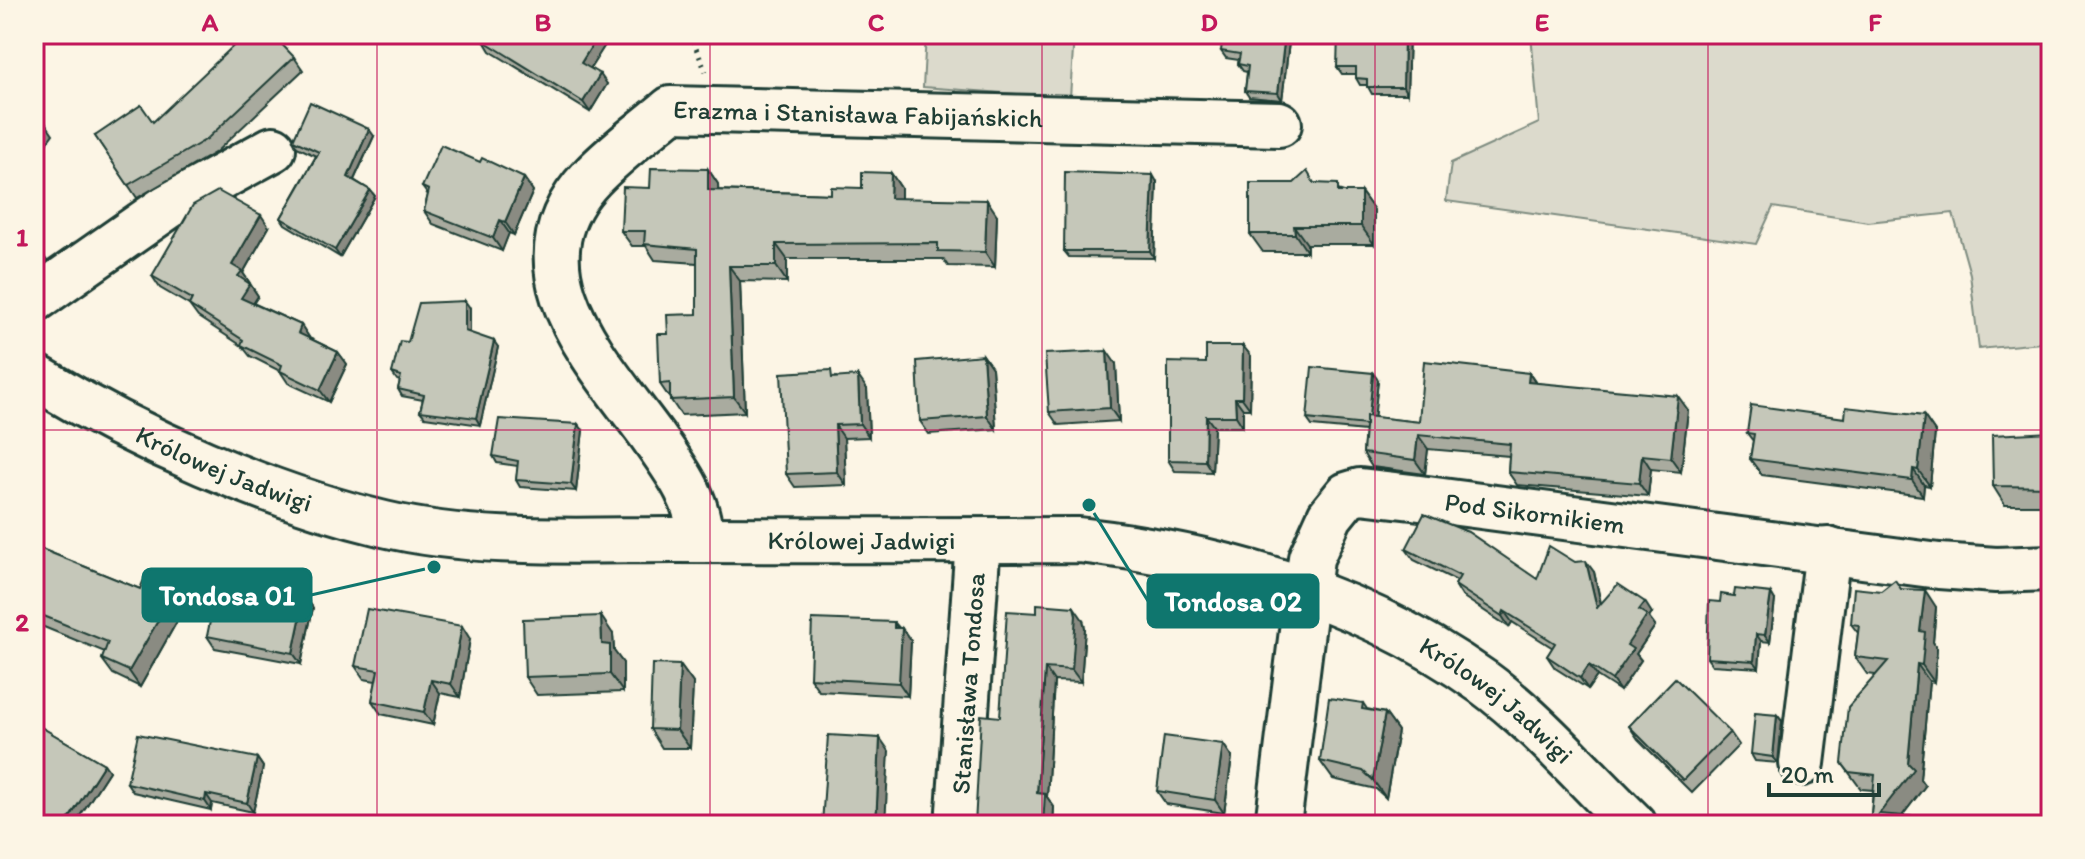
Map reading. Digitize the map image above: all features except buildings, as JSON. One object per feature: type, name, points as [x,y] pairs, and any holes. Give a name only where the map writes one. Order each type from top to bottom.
[{"type":"street","points":[[671,109],[711,84]]},
{"type":"street","name":"Erazma i Stanisława Fabijańskich","points":[[701,540],[699,513],[684,481],[575,323],[561,294],[554,256],[561,226],[573,201],[592,177],[671,109],[1279,124]]},
{"type":"street","points":[[34,300],[167,207],[273,149]]},
{"type":"street","name":"Królowej Jadwigi","points":[[34,377],[201,460],[304,500],[384,524],[473,536],[701,540],[1079,540],[1151,548],[1306,589],[1401,633],[1484,683],[1634,825]]},
{"type":"street","name":"Pod Sikornikiem","points":[[1278,825],[1306,620],[1306,589],[1311,558],[1330,516],[1347,495],[1360,491],[1939,566],[1996,570],[2051,568]]},
{"type":"street","name":"Stanisława Tondosa","points":[[958,825],[978,541]]},
{"type":"street","points":[[1802,763],[1828,550]]},
{"type":"path","points":[[690,34],[711,84]]},
{"type":"shaded area","points":[[926,34],[1074,34],[1070,98],[923,87]]},
{"type":"shaded area","points":[[1531,34],[2051,34],[2051,342],[1979,349],[1970,274],[1953,213],[1868,222],[1773,207],[1756,244],[1446,201],[1451,163],[1539,123]]},
{"type":"place","name":"Tondosa 02","points":[[1089,505]]},
{"type":"place","name":"Tondosa 01","points":[[434,567]]}]
